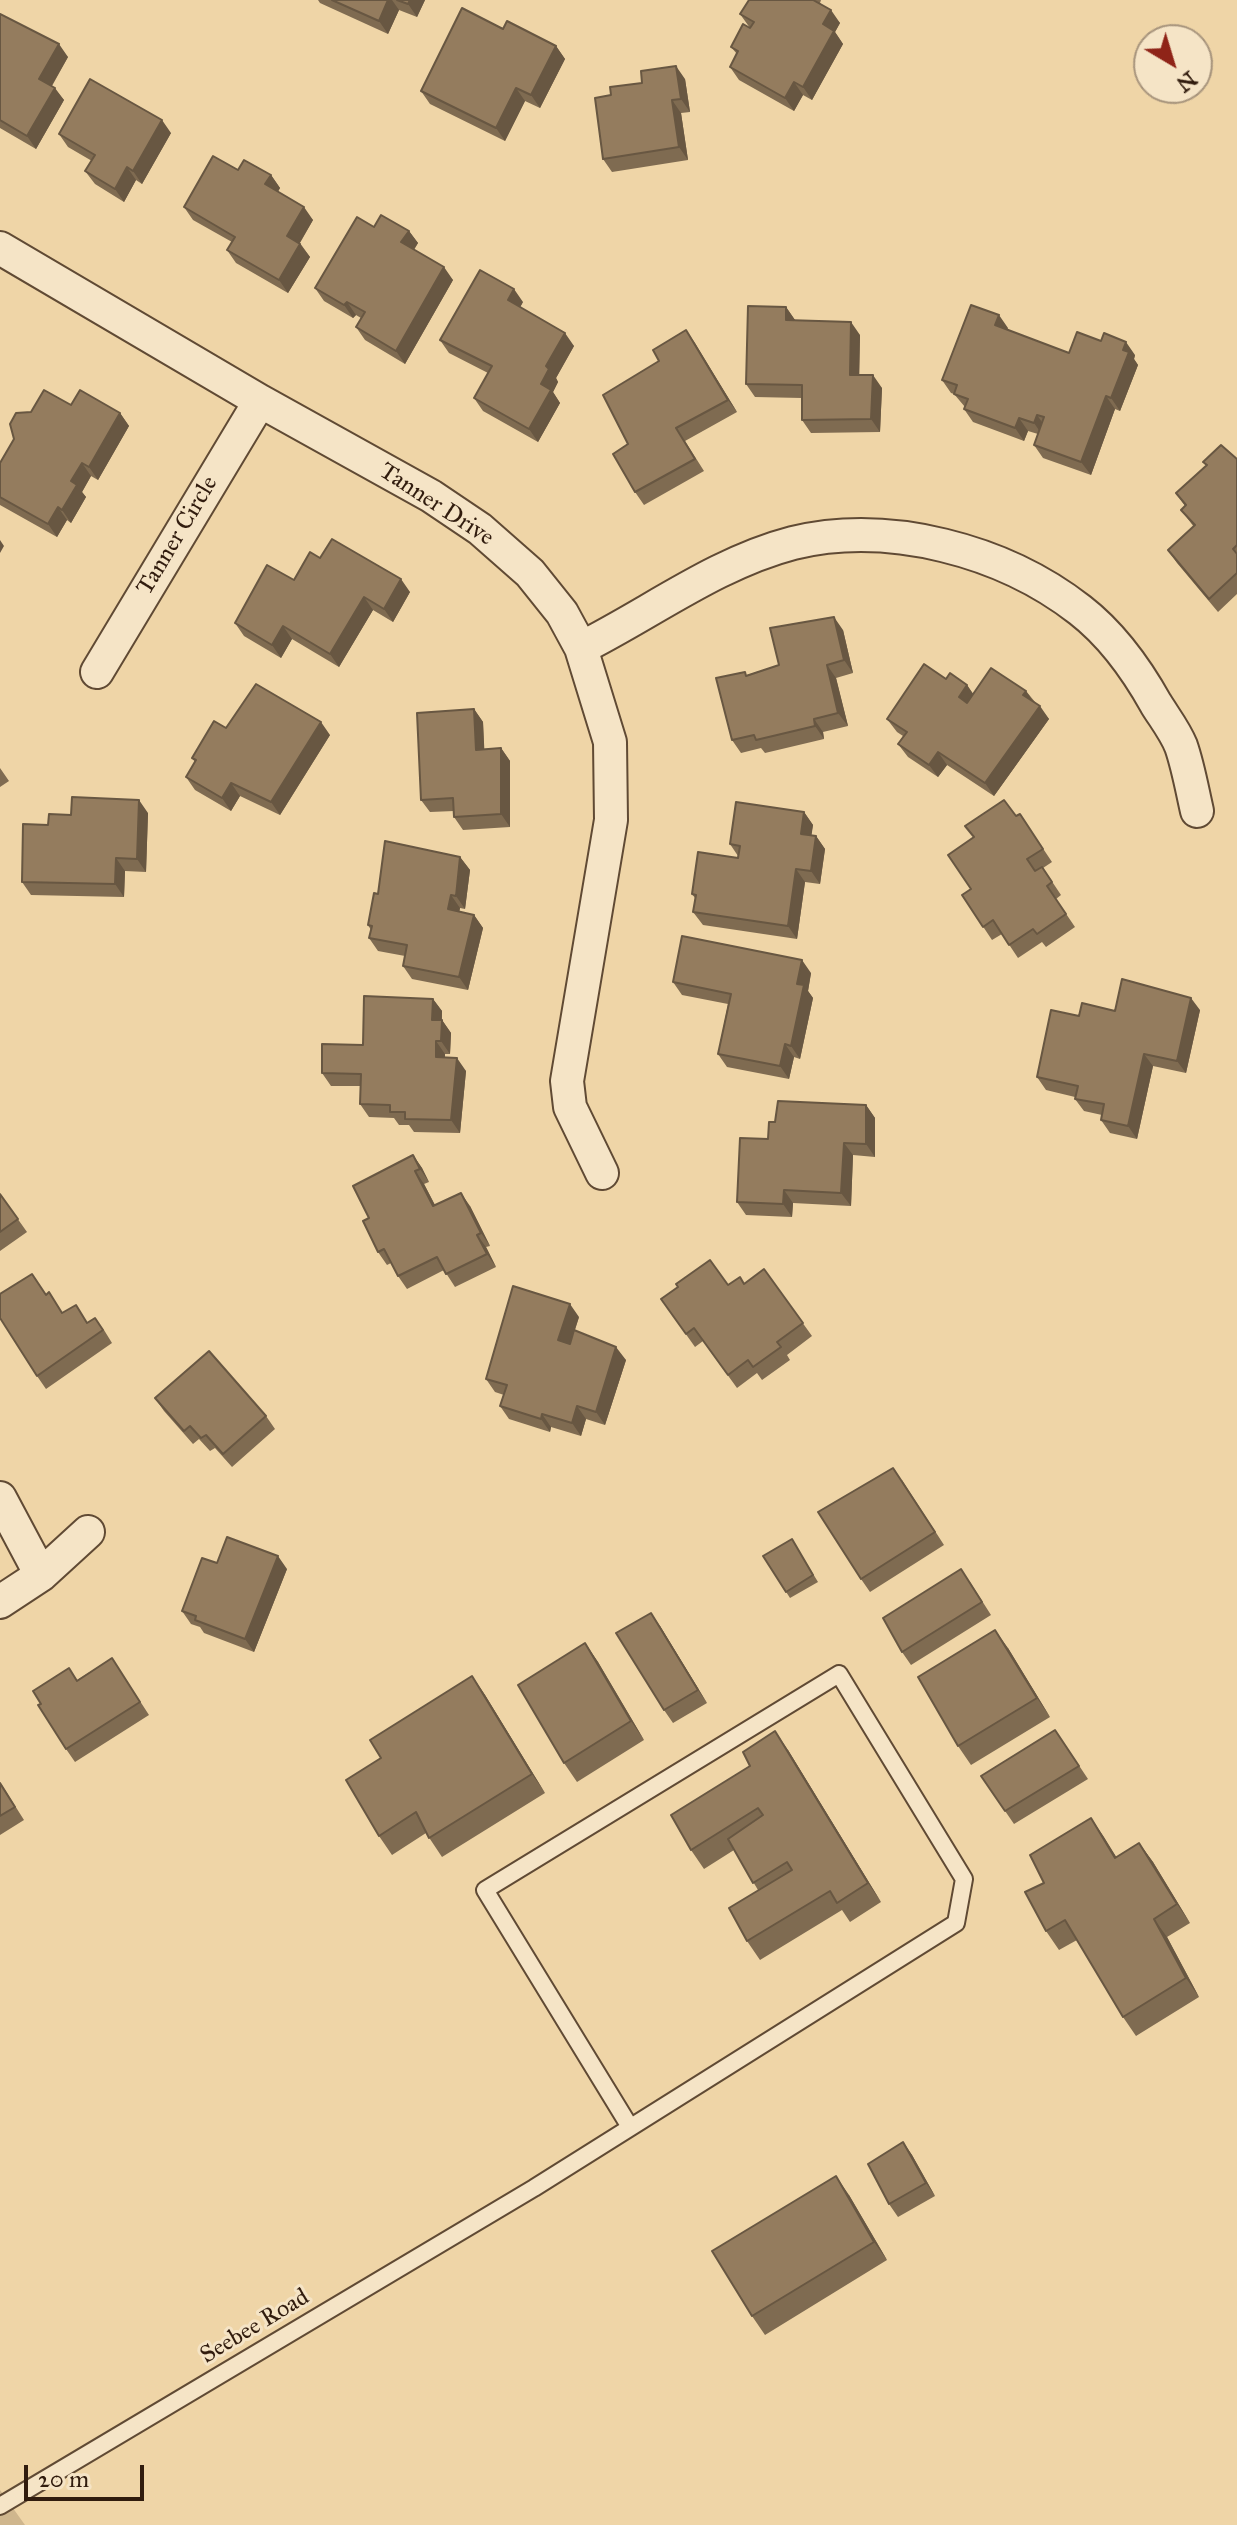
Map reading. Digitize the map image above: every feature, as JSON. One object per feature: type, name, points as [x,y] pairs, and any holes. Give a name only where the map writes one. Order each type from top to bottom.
[{"type":"street","name":"Tanner Drive","points":[[0,248],[260,401],[431,496],[480,529],[530,573],[562,613],[581,648],[610,742],[611,820],[567,1081],[570,1107],[602,1173]]},
{"type":"street","name":"Tanner Circle","points":[[97,672],[260,401]]},
{"type":"street","points":[[581,648],[699,582],[793,543],[851,535],[902,538],[959,549],[1045,586],[1082,611],[1115,644],[1145,685],[1180,744],[1197,811]]},
{"type":"street","points":[[0,1498],[41,1575]]},
{"type":"street","points":[[0,1602],[41,1575],[88,1532]]},
{"type":"lane","name":"Seebee Road","points":[[0,2506],[534,2188],[956,1923],[964,1879],[839,1674],[485,1890],[630,2127]]},
{"type":"shaded area","points":[[0,2490],[25,2525],[0,2525]]},
{"type":"building","points":[[332,0],[388,0],[379,21]]},
{"type":"building","points":[[749,0],[813,0],[831,10],[823,24],[834,31],[803,87],[794,82],[785,98],[730,67],[738,51],[731,47],[743,24],[750,28],[754,22],[740,14]]},
{"type":"building","points":[[462,8],[503,29],[507,21],[556,46],[531,95],[516,88],[496,128],[421,91]]},
{"type":"building","points":[[0,14],[59,44],[39,79],[55,88],[27,136],[0,120]]},
{"type":"building","points":[[676,66],[681,99],[672,100],[679,147],[603,159],[595,98],[611,95],[610,87],[642,83],[641,71]]},
{"type":"building","points":[[90,79],[162,120],[133,171],[127,167],[115,189],[85,171],[95,155],[59,134]]},
{"type":"building","points":[[213,156],[238,170],[244,160],[271,175],[265,184],[304,207],[287,236],[300,244],[279,280],[227,250],[235,237],[184,207]]},
{"type":"building","points":[[381,215],[409,231],[401,242],[444,267],[396,351],[356,327],[365,312],[347,302],[344,305],[315,288],[357,217],[374,227]]},
{"type":"building","points":[[480,270],[514,289],[508,300],[565,333],[546,366],[549,369],[541,384],[551,390],[529,429],[474,398],[492,366],[440,340]]},
{"type":"building","points":[[971,305],[999,315],[995,325],[1069,353],[1077,332],[1101,341],[1104,333],[1126,342],[1123,350],[1129,352],[1111,398],[1106,396],[1081,462],[1034,445],[1044,417],[1037,415],[1034,423],[1019,418],[1015,428],[964,409],[968,399],[954,394],[957,385],[942,380]]},
{"type":"building","points":[[748,306],[786,307],[786,320],[851,322],[850,375],[873,375],[871,419],[802,420],[802,385],[746,384]]},
{"type":"building","points":[[686,330],[728,400],[676,428],[695,459],[635,492],[613,454],[628,444],[603,395],[659,361],[653,350]]},
{"type":"building","points":[[44,390],[71,405],[80,390],[120,413],[89,467],[82,463],[71,481],[77,485],[62,510],[58,507],[48,524],[0,497],[0,463],[14,439],[10,424],[16,413],[31,412]]},
{"type":"building","points":[[1221,445],[1237,459],[1237,545],[1233,549],[1237,554],[1237,573],[1209,599],[1168,550],[1195,525],[1181,510],[1186,505],[1176,493],[1207,465],[1203,462]]},
{"type":"building","points":[[332,539],[401,579],[384,609],[364,597],[330,654],[283,626],[272,645],[235,623],[267,565],[294,580],[310,552],[320,558]]},
{"type":"building","points":[[834,617],[844,660],[827,665],[838,713],[814,719],[815,726],[756,740],[754,735],[732,740],[716,678],[745,672],[746,676],[779,665],[770,628]]},
{"type":"building","points":[[924,664],[946,679],[950,673],[967,685],[959,697],[967,703],[991,668],[1026,691],[1023,695],[1040,706],[985,783],[938,752],[929,765],[898,744],[907,732],[887,719]]},
{"type":"building","points":[[256,684],[321,722],[271,802],[231,783],[222,798],[186,777],[196,760],[192,758],[214,721],[226,728]]},
{"type":"building","points":[[474,709],[476,750],[501,748],[501,814],[454,817],[453,798],[421,800],[417,713]]},
{"type":"building","points":[[72,797],[139,800],[137,859],[116,858],[115,884],[22,882],[23,824],[48,825],[49,814],[71,815]]},
{"type":"building","points":[[1004,800],[1016,816],[1020,814],[1043,849],[1027,859],[1035,871],[1042,867],[1052,882],[1047,886],[1066,914],[1037,934],[1033,929],[1009,945],[993,920],[983,927],[962,895],[971,889],[948,855],[974,837],[965,826]]},
{"type":"building","points":[[736,802],[804,812],[801,834],[816,836],[811,871],[796,869],[788,926],[693,912],[696,895],[692,894],[698,852],[738,858],[740,846],[730,844]]},
{"type":"building","points":[[385,841],[460,857],[456,896],[451,895],[448,909],[474,915],[459,977],[403,966],[407,945],[369,938],[372,926],[368,925],[374,893],[378,894]]},
{"type":"building","points":[[682,936],[802,960],[797,984],[804,985],[791,1046],[785,1044],[780,1066],[718,1054],[731,994],[673,982]]},
{"type":"building","points":[[1122,979],[1191,998],[1177,1061],[1144,1054],[1128,1126],[1101,1120],[1104,1104],[1075,1099],[1078,1086],[1037,1077],[1051,1010],[1079,1016],[1082,1003],[1115,1011]]},
{"type":"building","points":[[364,996],[433,999],[432,1020],[442,1020],[441,1041],[436,1041],[436,1057],[457,1058],[451,1120],[405,1119],[405,1112],[390,1112],[390,1105],[360,1104],[361,1074],[322,1073],[322,1044],[363,1045]]},
{"type":"building","points":[[778,1101],[866,1105],[866,1144],[844,1143],[841,1193],[784,1190],[783,1204],[737,1202],[740,1138],[768,1139],[769,1122],[775,1122]]},
{"type":"building","points":[[413,1155],[420,1169],[415,1171],[433,1206],[461,1193],[481,1233],[477,1235],[487,1254],[446,1274],[437,1257],[398,1276],[384,1249],[378,1252],[363,1221],[369,1218],[353,1186]]},
{"type":"building","points":[[0,1194],[18,1219],[0,1232]]},
{"type":"building","points":[[710,1260],[728,1285],[740,1277],[744,1284],[764,1269],[803,1323],[777,1342],[781,1347],[753,1367],[748,1360],[728,1375],[694,1328],[686,1334],[661,1299]]},
{"type":"building","points":[[32,1274],[46,1295],[49,1292],[62,1313],[76,1305],[87,1323],[95,1318],[103,1330],[37,1376],[0,1318],[0,1294]]},
{"type":"building","points":[[513,1286],[570,1304],[558,1340],[570,1344],[574,1330],[616,1347],[596,1412],[577,1406],[572,1423],[542,1414],[541,1419],[500,1406],[507,1385],[486,1379]]},
{"type":"building","points":[[209,1351],[266,1416],[223,1454],[206,1435],[201,1438],[190,1426],[184,1431],[155,1398]]},
{"type":"building","points":[[893,1468],[935,1532],[861,1579],[818,1512]]},
{"type":"building","points":[[227,1537],[278,1556],[245,1639],[195,1620],[196,1616],[182,1611],[202,1558],[217,1563]]},
{"type":"building","points":[[792,1539],[813,1575],[786,1592],[763,1556]]},
{"type":"building","points":[[961,1569],[982,1602],[902,1652],[883,1618]]},
{"type":"building","points":[[651,1613],[698,1690],[664,1710],[616,1633]]},
{"type":"building","points":[[995,1630],[1037,1698],[958,1746],[918,1677]]},
{"type":"building","points":[[585,1643],[631,1721],[564,1763],[518,1685]]},
{"type":"building","points":[[112,1658],[140,1702],[66,1749],[38,1705],[41,1704],[33,1691],[69,1668],[77,1681]]},
{"type":"building","points":[[472,1676],[532,1774],[429,1838],[416,1812],[379,1836],[346,1780],[381,1758],[370,1740]]},
{"type":"building","points":[[1055,1730],[1079,1766],[1005,1811],[981,1776]]},
{"type":"building","points":[[775,1731],[868,1883],[837,1903],[830,1891],[747,1941],[729,1908],[792,1870],[787,1862],[753,1883],[728,1839],[763,1815],[758,1808],[691,1850],[671,1815],[750,1766],[743,1752]]},
{"type":"building","points":[[0,1783],[15,1807],[0,1816]]},
{"type":"building","points":[[1091,1818],[1115,1858],[1139,1843],[1177,1904],[1154,1919],[1186,1978],[1123,2017],[1065,1920],[1046,1931],[1025,1892],[1044,1883],[1030,1855]]},
{"type":"building","points":[[903,2142],[926,2183],[889,2204],[868,2164]]},
{"type":"building","points":[[836,2176],[874,2242],[752,2316],[712,2251]]}]
